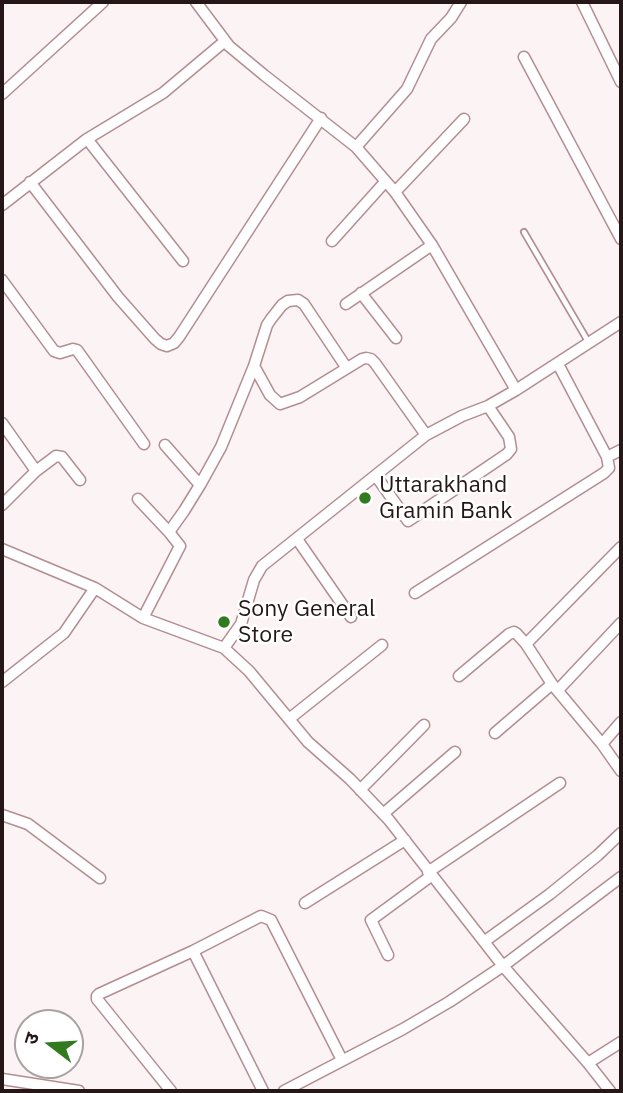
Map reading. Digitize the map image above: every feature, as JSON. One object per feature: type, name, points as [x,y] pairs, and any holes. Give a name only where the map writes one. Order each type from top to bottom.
[{"type":"street","points":[[2,94],[103,2]]},
{"type":"street","points":[[196,2],[225,41],[356,147],[395,192],[432,245],[516,390]]},
{"type":"street","points":[[356,147],[407,89],[431,39],[451,18],[461,2]]},
{"type":"street","points":[[582,2],[621,82]]},
{"type":"street","points":[[2,205],[87,139],[163,93],[225,41]]},
{"type":"street","points":[[524,57],[621,239]]},
{"type":"street","points":[[30,182],[118,297],[155,339],[167,346],[179,337],[321,118]]},
{"type":"street","points":[[395,192],[464,119]]},
{"type":"street","points":[[87,139],[183,261]]},
{"type":"street","points":[[332,241],[385,182]]},
{"type":"street","points":[[346,304],[432,245]]},
{"type":"street","points":[[2,280],[54,351],[60,353],[77,350],[144,444]]},
{"type":"street","points":[[361,293],[396,338]]},
{"type":"street","points":[[169,532],[221,447],[271,319],[282,305],[298,300],[304,304],[346,367]]},
{"type":"street","points":[[224,648],[242,624],[258,571],[426,435],[516,390],[621,322]]},
{"type":"street","points":[[254,366],[270,395],[280,404],[300,397],[346,367],[366,358],[376,363],[426,435]]},
{"type":"street","points":[[415,593],[609,468],[607,457],[558,364]]},
{"type":"street","points":[[376,476],[408,521],[511,449],[509,437],[488,406]]},
{"type":"street","points":[[2,423],[36,471]]},
{"type":"street","points":[[165,446],[200,485]]},
{"type":"street","points":[[607,457],[621,450]]},
{"type":"street","points":[[2,505],[36,471],[58,455],[80,480]]},
{"type":"street","points":[[138,499],[180,546],[143,618]]},
{"type":"street","points":[[297,540],[351,617]]},
{"type":"street","points":[[526,644],[621,547]]},
{"type":"street","points":[[2,549],[95,588],[143,618],[224,648],[249,671],[308,742],[383,814],[503,966],[610,1091]]},
{"type":"street","points":[[2,682],[64,633],[95,588]]},
{"type":"street","points":[[495,733],[555,687],[621,623]]},
{"type":"street","points":[[459,676],[514,632],[526,644],[555,687],[621,771]]},
{"type":"street","points":[[289,719],[382,645]]},
{"type":"street","points":[[602,744],[621,722]]},
{"type":"street","points":[[360,790],[425,725]]},
{"type":"street","points":[[383,814],[455,752]]},
{"type":"street","points":[[388,955],[371,920],[430,874],[560,783]]},
{"type":"street","points":[[2,815],[28,824],[100,878]]},
{"type":"street","points":[[485,941],[550,894],[621,833]]},
{"type":"street","points":[[305,902],[405,840]]},
{"type":"street","points":[[284,1091],[426,1016],[503,966],[621,877]]},
{"type":"street","points":[[171,1091],[97,996],[261,916],[271,920],[342,1060]]},
{"type":"street","points":[[193,951],[263,1091]]},
{"type":"street","points":[[588,1063],[621,1042]]},
{"type":"street","points":[[2,1079],[79,1091]]},
{"type":"lane","points":[[524,232],[589,343]]},
{"type":"place","name":"Uttarakhand Gramin Bank","points":[[365,498]]},
{"type":"place","name":"Sony General Store","points":[[224,622]]}]
